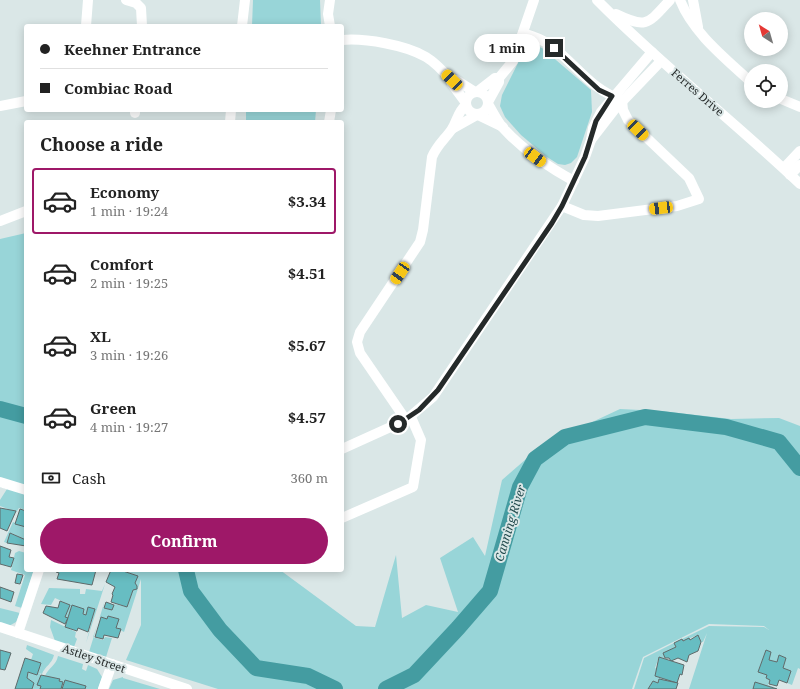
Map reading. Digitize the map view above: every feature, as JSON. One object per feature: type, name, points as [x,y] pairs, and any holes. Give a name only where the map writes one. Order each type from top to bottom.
[{"type":"street","points":[[86,24],[88,0]]},
{"type":"street","points":[[126,0],[142,3],[142,24]]},
{"type":"street","points":[[242,24],[246,0]]},
{"type":"street","points":[[330,0],[328,14],[330,24]]},
{"type":"street","points":[[344,517],[413,487],[421,440],[408,419],[360,353],[357,342],[360,332],[420,242],[423,230],[432,157],[440,141],[452,129],[485,111],[499,82],[499,78],[513,61],[534,0]]},
{"type":"street","name":"Ferres Drive","points":[[597,0],[661,61],[800,184]]},
{"type":"street","points":[[605,9],[635,23],[645,23],[655,17],[670,0]]},
{"type":"street","points":[[680,0],[686,14],[716,50],[744,76]]},
{"type":"street","points":[[693,0],[698,28]]},
{"type":"street","points":[[523,33],[541,39],[554,48],[599,90],[622,100]]},
{"type":"street","points":[[344,40],[373,41],[413,51],[431,60],[452,80],[456,80],[476,92],[485,95],[488,103],[503,127],[535,157],[550,168],[574,181]]},
{"type":"street","points":[[344,448],[408,419],[426,404],[438,390],[562,206],[591,140],[596,121],[612,96],[652,52]]},
{"type":"street","points":[[591,140],[622,100],[661,61]]},
{"type":"street","points":[[452,129],[460,110],[466,104],[469,95],[476,92],[495,78],[499,78]]},
{"type":"street","points":[[452,80],[452,84],[471,113],[478,114],[503,127]]},
{"type":"street","points":[[562,206],[584,215],[598,216],[677,206],[699,199],[688,178],[628,120],[623,110],[622,100]]},
{"type":"street","points":[[0,106],[24,101]]},
{"type":"street","points":[[788,102],[800,107]]},
{"type":"street","points":[[787,172],[800,151]]},
{"type":"street","points":[[787,172],[800,164]]},
{"type":"street","points":[[0,221],[24,212]]},
{"type":"street","points":[[0,482],[24,489]]},
{"type":"street","points":[[18,633],[38,572]]},
{"type":"street","name":"Astley Street","points":[[0,627],[187,689]]},
{"type":"street","points":[[104,689],[112,664]]},
{"type":"shaded area","points":[[253,0],[320,0],[321,24],[252,24]]},
{"type":"shaded area","points":[[534,45],[542,48],[591,90],[592,112],[577,157],[571,163],[565,165],[558,164],[547,157],[521,135],[505,117],[500,106],[502,95],[524,51]]},
{"type":"shaded area","points":[[246,112],[316,112],[315,120],[246,120]]},
{"type":"shaded area","points":[[24,233],[24,509],[19,508],[16,512],[0,506],[0,500],[7,489],[0,487],[0,239]]},
{"type":"shaded area","points":[[620,409],[661,411],[731,419],[779,418],[800,426],[800,669],[798,668],[792,685],[787,683],[791,671],[783,668],[786,658],[779,655],[777,662],[769,660],[771,652],[766,650],[758,672],[767,675],[766,678],[770,680],[768,685],[780,689],[755,683],[753,689],[689,689],[707,633],[703,642],[701,642],[698,635],[683,641],[682,639],[709,626],[764,627],[769,630],[764,626],[709,624],[643,657],[632,689],[218,689],[126,660],[141,625],[141,579],[124,632],[116,628],[119,619],[109,616],[107,619],[100,617],[98,622],[105,600],[103,608],[112,610],[114,604],[127,607],[133,590],[137,589],[135,583],[137,576],[126,572],[283,572],[356,626],[375,627],[396,555],[402,618],[426,605],[458,612],[440,558],[473,537],[485,556],[502,480],[541,446]]},
{"type":"shaded area","points":[[13,522],[24,526],[24,539],[11,533],[7,543],[4,542]]},
{"type":"shaded area","points":[[19,551],[24,552],[24,572],[33,572],[22,608],[15,606],[25,575],[11,570],[15,553]]},
{"type":"shaded area","points":[[105,584],[86,643],[95,609],[89,607],[86,615],[72,605],[68,618],[65,617],[70,605],[55,598],[51,605],[41,604],[49,588],[80,589],[80,594],[85,594],[86,589],[102,591]]},
{"type":"shaded area","points":[[0,608],[20,613],[16,622],[9,626],[0,624]]},
{"type":"shaded area","points":[[51,620],[76,632],[75,637],[77,639],[74,647],[55,641],[50,627]]},
{"type":"shaded area","points":[[94,637],[103,640],[105,637],[112,638],[106,657],[89,652]]},
{"type":"shaded area","points":[[674,643],[676,647],[664,653],[664,658],[659,657],[655,668],[657,669],[655,676],[668,682],[659,680],[658,683],[653,681],[648,689],[634,689],[644,658]]},
{"type":"shaded area","points":[[27,645],[54,655],[52,661],[42,674],[39,673],[41,675],[38,685],[41,686],[40,689],[32,689],[34,683],[27,678],[28,672],[37,675],[41,663],[31,660],[33,654],[26,649]]},
{"type":"shaded area","points":[[58,656],[83,664],[82,669],[86,671],[88,665],[97,669],[102,677],[98,689],[85,689],[85,686],[65,680],[61,689],[60,679],[45,676],[56,662]]},
{"type":"shaded area","points":[[123,677],[160,689],[109,689],[113,680]]},
{"type":"building","points":[[0,508],[16,511],[7,531],[0,528]]},
{"type":"building","points":[[20,509],[24,510],[24,526],[15,524]]},
{"type":"building","points":[[10,533],[24,539],[24,546],[7,543]]},
{"type":"building","points":[[0,546],[11,550],[9,557],[14,558],[11,567],[0,564]]},
{"type":"building","points":[[56,572],[95,572],[92,585],[57,579],[59,573]]},
{"type":"building","points":[[110,572],[126,572],[138,576],[135,583],[137,589],[133,590],[127,607],[111,602],[115,587],[106,582]]},
{"type":"building","points":[[17,574],[23,575],[20,584],[15,583]]},
{"type":"building","points":[[0,587],[14,592],[11,602],[0,598]]},
{"type":"building","points":[[60,601],[70,605],[65,617],[68,618],[65,624],[43,613],[46,606],[58,608]]},
{"type":"building","points":[[106,602],[114,605],[112,610],[104,608]]},
{"type":"building","points":[[72,605],[84,609],[83,614],[86,615],[88,607],[95,609],[88,632],[78,628],[77,631],[65,627]]},
{"type":"building","points":[[108,616],[119,619],[116,628],[121,629],[118,638],[104,635],[103,639],[95,637],[101,617],[107,619]]},
{"type":"building","points":[[698,635],[701,642],[698,651],[689,655],[687,662],[678,658],[671,661],[669,658],[665,658],[663,653],[676,647],[674,643],[682,639],[683,641],[689,638],[690,640]]},
{"type":"building","points":[[0,650],[11,653],[5,670],[0,669]]},
{"type":"building","points":[[766,650],[771,652],[769,660],[777,662],[779,655],[786,658],[783,668],[791,671],[787,683],[779,680],[777,686],[769,684],[770,680],[766,678],[767,675],[758,672]]},
{"type":"building","points":[[659,657],[684,665],[682,675],[680,674],[677,683],[655,676]]},
{"type":"building","points":[[25,658],[41,663],[37,675],[28,672],[27,678],[34,683],[32,689],[15,689]]},
{"type":"building","points":[[41,675],[60,679],[59,681],[63,682],[61,689],[40,689],[41,686],[37,685]]},
{"type":"building","points":[[659,679],[678,683],[676,689],[648,689],[653,681],[658,683]]},
{"type":"building","points":[[65,680],[86,686],[85,689],[62,689]]},
{"type":"building","points":[[755,682],[777,689],[753,689]]},
{"type":"waterway","name":"Canning River","points":[[0,409],[24,415]]},
{"type":"waterway","name":"Canning River","points":[[386,689],[414,675],[490,591],[520,487],[535,459],[565,437],[645,417],[726,427],[779,442],[800,468]]},
{"type":"waterway","name":"Canning River","points":[[186,572],[191,591],[220,630],[256,668],[308,676],[335,689]]},
{"type":"route","points":[[398,424],[419,410],[433,397],[552,223],[562,206],[585,157],[596,121],[612,96],[599,90],[554,48]]}]
